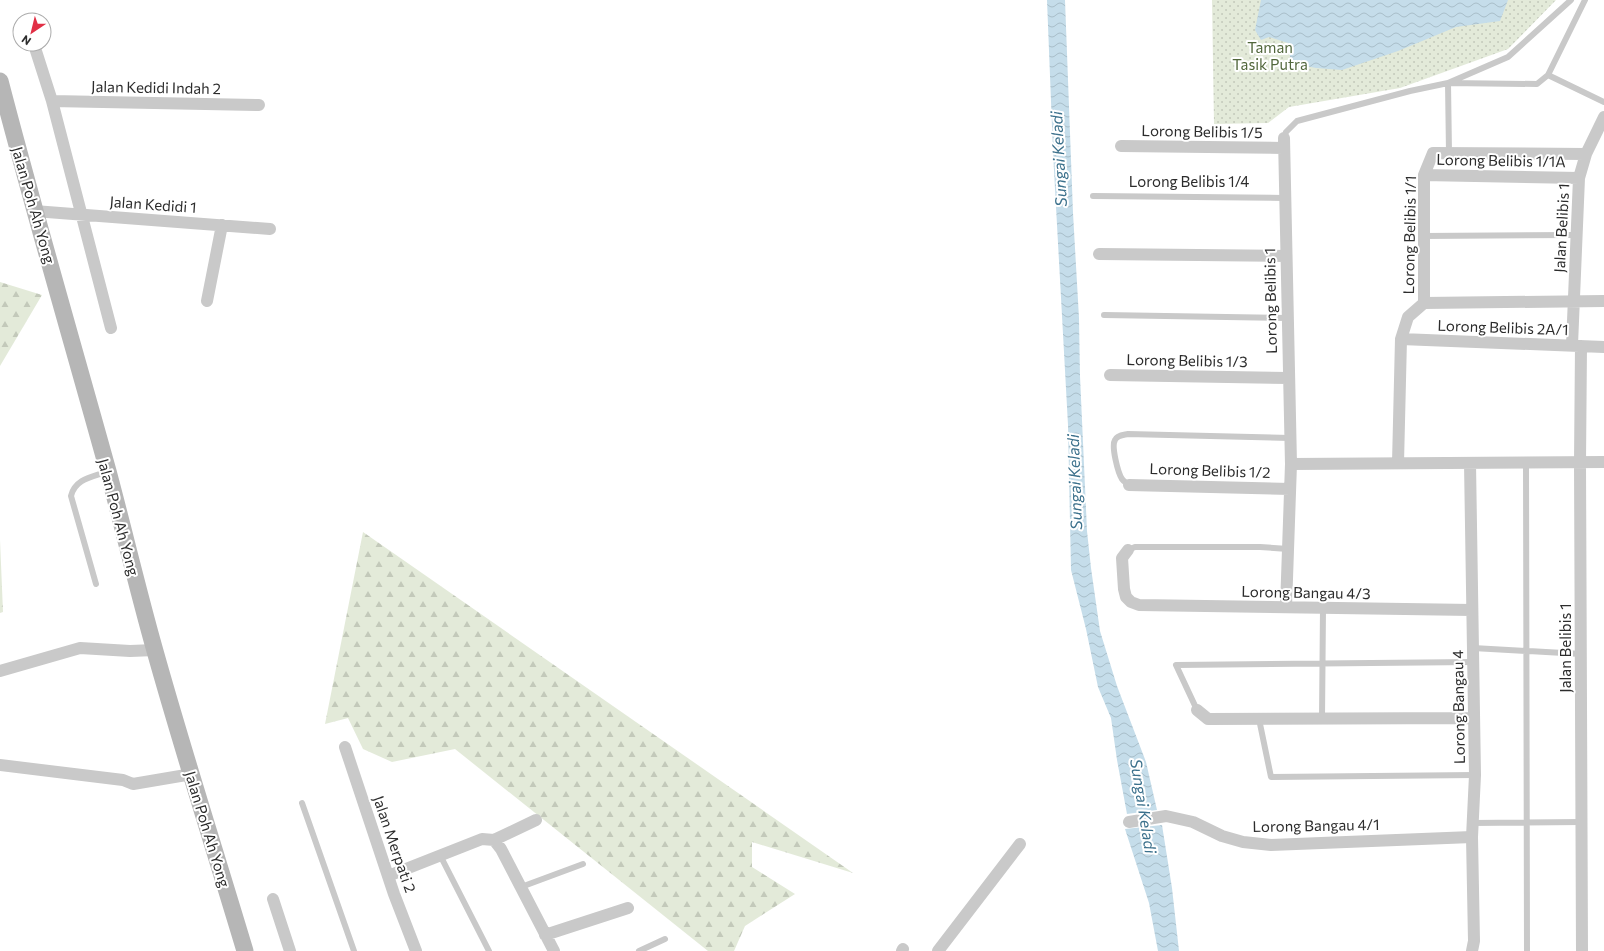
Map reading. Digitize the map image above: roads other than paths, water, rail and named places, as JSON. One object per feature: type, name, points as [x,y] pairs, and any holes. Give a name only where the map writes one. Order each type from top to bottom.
[{"type":"main road","name":"Jalan Poh Ah Yong","points":[[0,81],[34,211],[52,270],[74,354],[108,472],[155,650],[245,951]]},
{"type":"street","points":[[36,52],[52,101],[111,328]]},
{"type":"street","name":"Jalan Kedidi Indah 2","points":[[52,101],[259,105]]},
{"type":"street","name":"Jalan Belibis 1","points":[[1582,951],[1580,462],[1573,301],[1579,178],[1586,154],[1604,117]]},
{"type":"street","name":"Lorong Belibis 1/5","points":[[1121,146],[1284,143]]},
{"type":"street","name":"Lorong Belibis 1","points":[[1284,143],[1285,256],[1290,438],[1286,608]]},
{"type":"street","name":"Lorong Belibis 1/1","points":[[1398,463],[1401,339],[1408,317],[1424,302],[1424,175],[1433,153],[1586,154]]},
{"type":"street","name":"Lorong Belibis 1/1A","points":[[1424,175],[1579,178]]},
{"type":"street","name":"Jalan Kedidi 1","points":[[34,211],[270,229]]},
{"type":"street","points":[[207,300],[222,225]]},
{"type":"street","points":[[1099,254],[1285,256]]},
{"type":"street","points":[[1424,302],[1604,301]]},
{"type":"street","name":"Lorong Belibis 2A/1","points":[[1401,339],[1604,347]]},
{"type":"street","name":"Lorong Belibis 1/3","points":[[1110,375],[1288,378]]},
{"type":"street","name":"Lorong Bangau 4","points":[[1470,462],[1475,775],[1472,837],[1474,940],[1472,951]]},
{"type":"street","points":[[1290,464],[1604,462]]},
{"type":"street","name":"Lorong Belibis 1/2","points":[[1130,485],[1290,489]]},
{"type":"street","name":"Lorong Bangau 4/3","points":[[1128,550],[1122,558],[1124,589],[1126,597],[1131,602],[1139,605],[1472,610]]},
{"type":"street","points":[[0,671],[80,648],[130,651],[155,650]]},
{"type":"street","points":[[1196,710],[1208,719],[1474,718]]},
{"type":"street","name":"Jalan Merpati 2","points":[[345,747],[388,876],[416,951]]},
{"type":"street","points":[[0,765],[123,780],[133,784],[192,774]]},
{"type":"street","name":"Lorong Bangau 4/1","points":[[1129,822],[1166,816],[1194,822],[1222,836],[1243,842],[1271,844],[1472,837]]},
{"type":"street","points":[[388,876],[482,838],[494,840],[536,820]]},
{"type":"street","points":[[494,840],[501,849],[554,951]]},
{"type":"street","points":[[938,951],[1020,844]]},
{"type":"street","points":[[273,899],[290,951]]},
{"type":"street","points":[[545,935],[628,908]]},
{"type":"lane","points":[[1284,143],[1286,132],[1297,121],[1410,91],[1448,83],[1508,57],[1571,0]]},
{"type":"lane","points":[[1448,83],[1537,84],[1548,75],[1584,0]]},
{"type":"lane","points":[[1548,75],[1604,102]]},
{"type":"lane","points":[[1448,83],[1449,154]]},
{"type":"lane","name":"Lorong Belibis 1/4","points":[[1093,196],[1284,198]]},
{"type":"lane","points":[[1424,236],[1576,234]]},
{"type":"lane","points":[[1104,315],[1287,318]]},
{"type":"lane","points":[[1130,485],[1122,478],[1113,447],[1114,440],[1118,436],[1128,434],[1290,438]]},
{"type":"lane","points":[[1526,462],[1527,951]]},
{"type":"lane","points":[[96,584],[71,496],[73,488],[79,482],[108,472]]},
{"type":"lane","points":[[1128,550],[1135,547],[1260,547],[1288,549]]},
{"type":"lane","points":[[1322,718],[1323,608]]},
{"type":"lane","points":[[1473,648],[1581,654]]},
{"type":"lane","points":[[1196,710],[1176,665],[1473,662]]},
{"type":"lane","points":[[1259,719],[1271,777],[1475,775]]},
{"type":"lane","points":[[302,803],[354,951]]},
{"type":"lane","points":[[1473,822],[1582,822]]},
{"type":"lane","points":[[440,855],[489,951]]},
{"type":"lane","points":[[521,887],[583,864]]},
{"type":"lane","points":[[639,951],[665,939]]},
{"type":"water","name":"Sungai Keladi","points":[[1047,0],[1065,0],[1087,531],[1091,568],[1100,631],[1117,686],[1146,762],[1157,810],[1127,814],[1111,718],[1098,687],[1086,629],[1071,570],[1068,425],[1053,152]]},
{"type":"water","points":[[1261,0],[1508,0],[1500,21],[1456,27],[1398,51],[1342,70],[1316,68],[1291,63],[1288,43],[1269,37],[1261,40],[1255,30]]},
{"type":"water","points":[[1162,825],[1172,888],[1179,951],[1158,951],[1149,903],[1125,829]]},
{"type":"park label","name":"Taman Tasik Putra","points":[[1270,56]]}]
